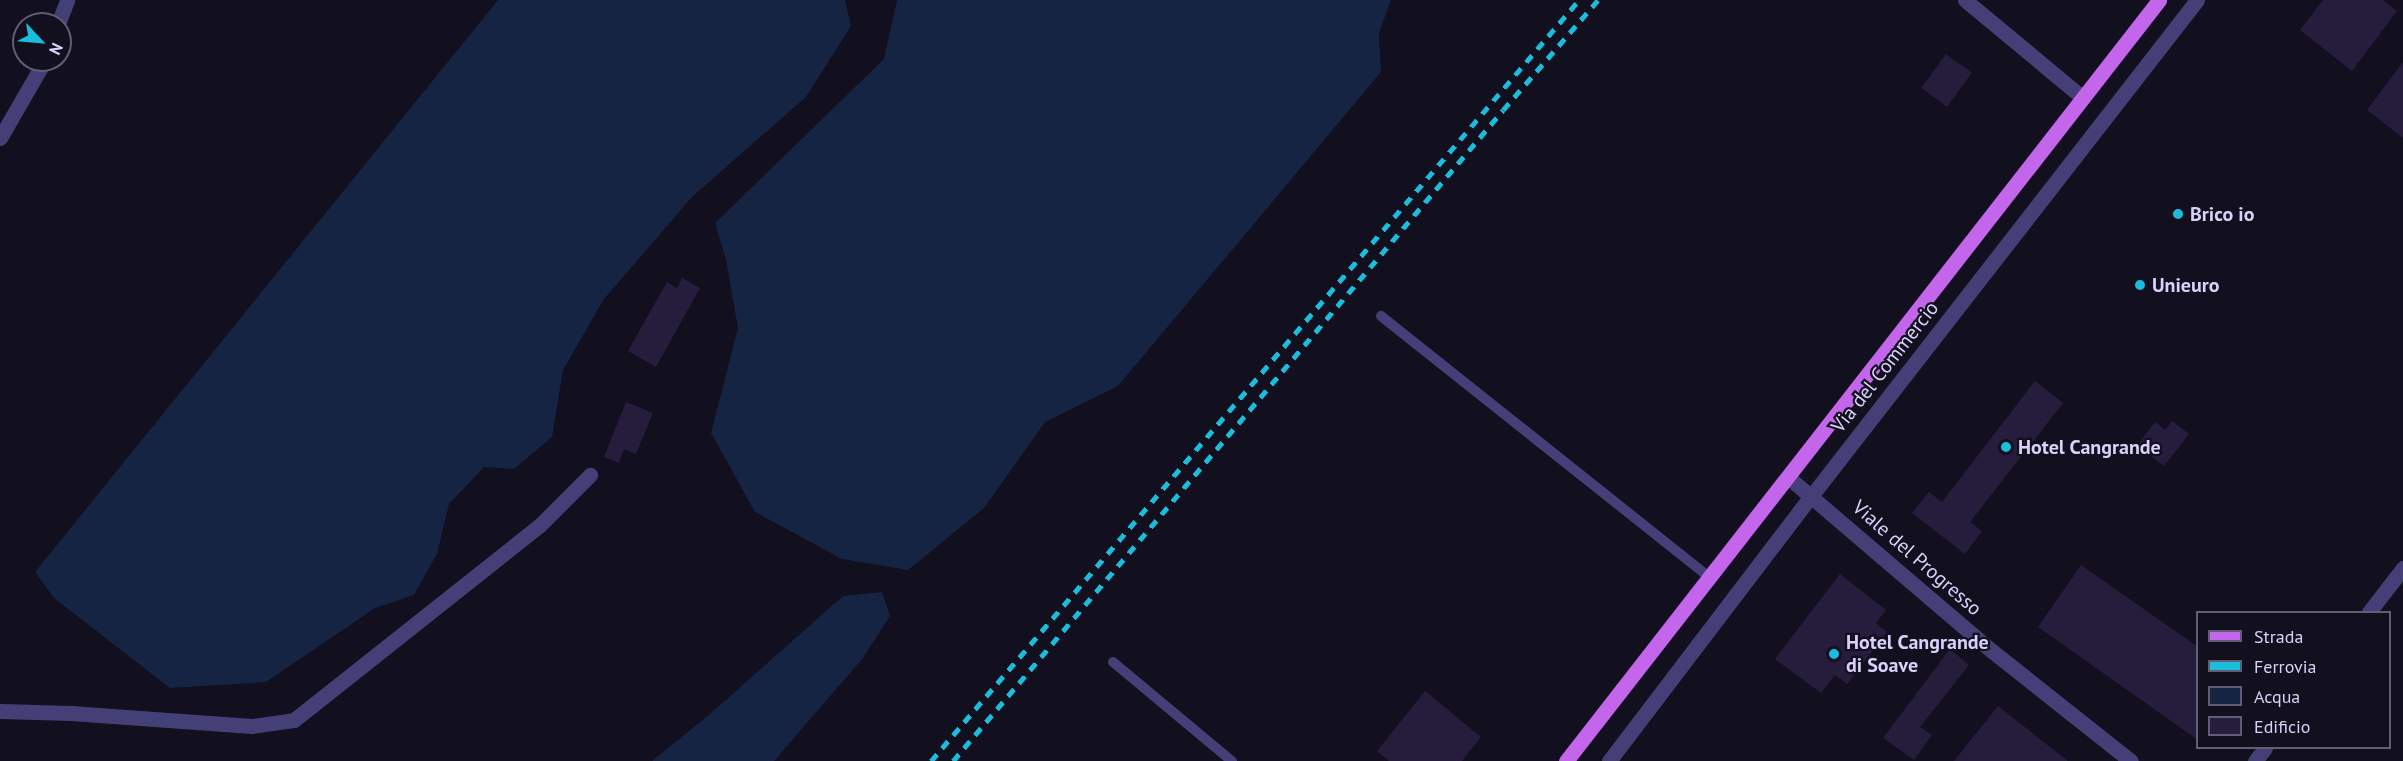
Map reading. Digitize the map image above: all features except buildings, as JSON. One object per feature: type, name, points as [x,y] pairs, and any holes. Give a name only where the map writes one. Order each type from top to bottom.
[{"type":"main road","points":[[1566,761],[2159,0]]},
{"type":"street","points":[[1965,0],[2083,99]]},
{"type":"street","name":"Via del Commercio","points":[[1609,761],[1812,495],[2197,0]]},
{"type":"street","points":[[0,138],[38,72]]},
{"type":"street","points":[[0,711],[71,713],[252,726],[294,720],[540,525],[590,475]]},
{"type":"street","name":"Viale del Progresso","points":[[1788,477],[1812,495],[1992,651],[2132,761]]},
{"type":"street","points":[[2370,611],[2403,568]]},
{"type":"street","points":[[2254,761],[2263,749]]},
{"type":"lane","points":[[1381,316],[1709,577]]},
{"type":"lane","points":[[1113,662],[1232,761]]},
{"type":"water","points":[[498,0],[845,0],[851,26],[806,97],[692,197],[604,299],[563,370],[552,437],[514,469],[484,467],[449,504],[437,554],[414,595],[375,608],[266,682],[170,688],[54,598],[35,572]]},
{"type":"water","points":[[897,0],[1391,0],[1379,33],[1381,72],[1118,386],[1045,422],[984,508],[908,570],[842,559],[755,512],[711,433],[738,328],[726,260],[715,223],[884,59]]},
{"type":"water","points":[[882,592],[890,616],[863,658],[774,761],[652,761],[710,714],[843,596]]},
{"type":"railway","points":[[931,761],[1579,0]]},
{"type":"railway","points":[[953,761],[1598,0]]},
{"type":"place","name":"Brico io","points":[[2178,214]]},
{"type":"place","name":"Unieuro","points":[[2140,285]]},
{"type":"place","name":"Hotel Cangrande","points":[[2006,447]]},
{"type":"place","name":"Hotel Cangrande di Soave","points":[[1834,654]]}]
